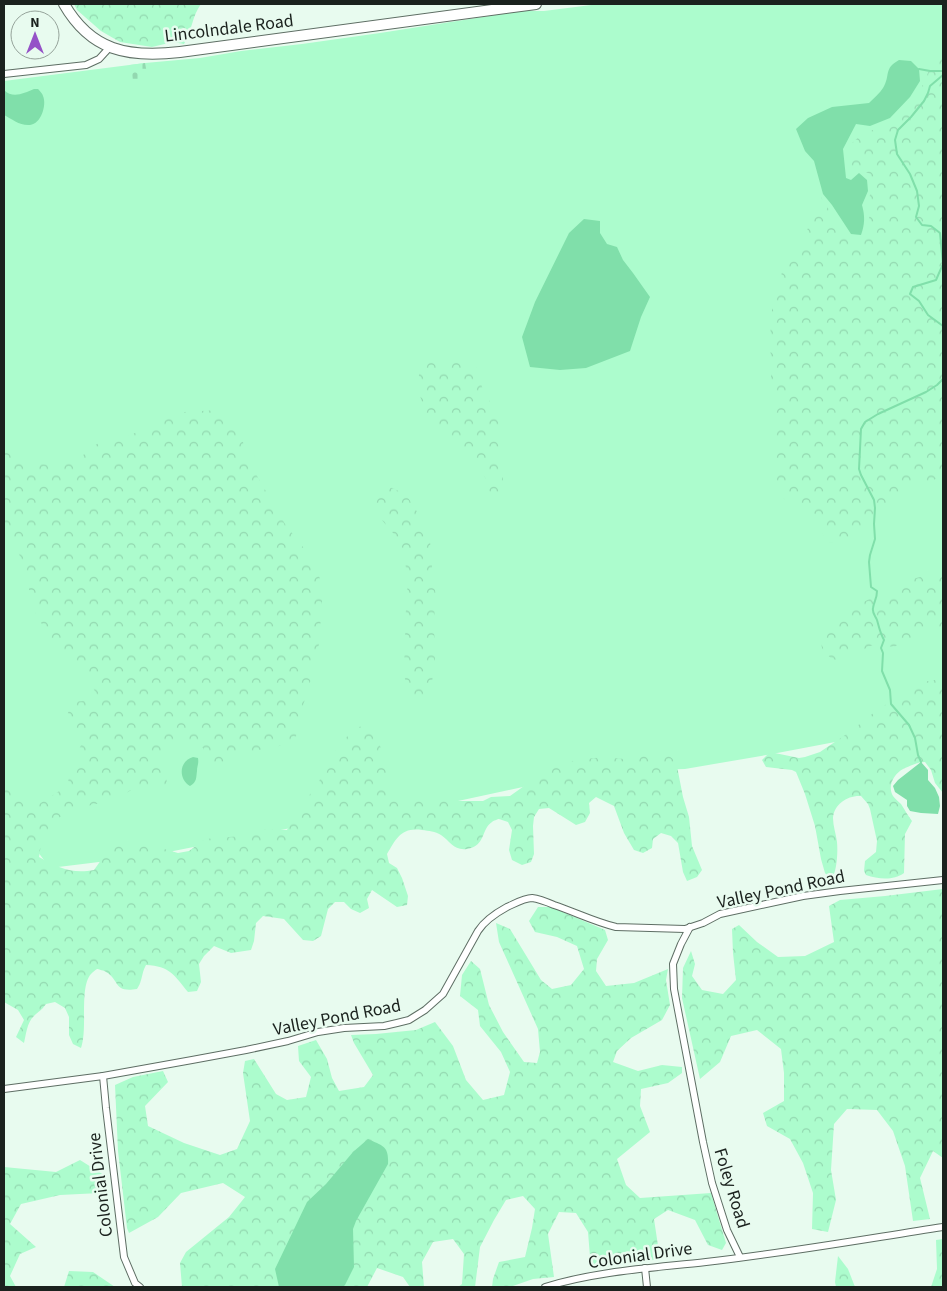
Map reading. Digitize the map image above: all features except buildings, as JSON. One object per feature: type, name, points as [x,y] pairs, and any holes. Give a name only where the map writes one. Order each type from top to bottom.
[{"type":"main road","name":"Lincolndale Road","points":[[64,4],[82,30],[95,39],[110,47],[137,54],[172,53],[536,4]]},
{"type":"street","points":[[4,74],[86,64],[99,59],[110,47]]},
{"type":"street","name":"Valley Pond Road","points":[[4,1088],[103,1076],[246,1050],[318,1032],[344,1028],[384,1026],[408,1020],[424,1010],[443,994],[483,924],[502,910],[530,898],[616,928],[685,929],[703,923],[720,914],[803,896],[943,880]]},
{"type":"street","name":"Foley Road","points":[[690,927],[681,944],[674,964],[674,989],[712,1183],[727,1230],[740,1257]]},
{"type":"street","name":"Colonial Drive","points":[[103,1076],[124,1257],[135,1283],[140,1287]]},
{"type":"street","points":[[740,1257],[943,1227]]},
{"type":"street","name":"Colonial Drive","points":[[545,1287],[645,1268],[740,1257]]},
{"type":"street","points":[[645,1268],[647,1287]]},
{"type":"green space","points":[[74,4],[201,4],[184,44],[173,42],[152,47],[120,42],[101,31],[77,10]]},
{"type":"green space","points":[[599,4],[943,4],[943,684],[851,739],[685,769],[623,771],[569,777],[458,801],[374,807],[301,826],[148,856],[50,868],[10,815],[4,803],[4,81],[200,58],[521,11],[544,11]]},
{"type":"green space","points":[[943,46],[943,476],[931,481],[912,483],[892,499],[875,518],[847,538],[829,543],[825,541],[820,519],[817,515],[795,508],[781,496],[777,488],[774,404],[771,381],[770,338],[772,310],[780,292],[784,260],[790,251],[803,241],[812,217],[812,208],[817,200],[821,197],[840,231],[848,240],[859,240],[866,233],[869,222],[869,199],[872,189],[871,177],[870,174],[862,171],[848,169],[849,146],[863,133],[887,126],[904,110],[917,95],[924,83],[931,60]]},
{"type":"green space","points":[[145,63],[148,79],[133,81],[130,65]]},
{"type":"green space","points":[[460,357],[473,362],[476,366],[484,392],[499,418],[501,429],[499,450],[503,484],[499,496],[494,500],[481,471],[435,426],[424,410],[418,388],[420,362],[442,362]]},
{"type":"green space","points":[[219,410],[227,414],[233,422],[242,439],[250,464],[285,524],[313,560],[323,587],[319,644],[297,726],[296,737],[279,746],[249,752],[222,768],[210,761],[203,748],[189,744],[176,744],[167,751],[164,757],[167,782],[162,790],[133,789],[115,800],[87,806],[60,817],[42,838],[39,857],[65,869],[86,871],[94,870],[111,846],[120,844],[147,844],[178,853],[189,851],[205,839],[241,836],[251,829],[287,830],[299,807],[318,785],[329,759],[353,729],[362,726],[376,738],[384,754],[387,762],[387,780],[392,799],[402,802],[433,796],[458,801],[483,801],[491,797],[510,796],[541,774],[558,765],[576,760],[604,757],[624,759],[642,755],[669,756],[676,761],[689,817],[692,846],[702,870],[697,877],[687,881],[683,872],[678,843],[671,836],[661,833],[653,839],[652,848],[643,853],[634,850],[624,833],[614,806],[596,797],[589,803],[590,813],[585,822],[576,825],[549,808],[539,809],[534,817],[533,826],[534,854],[531,862],[522,865],[512,860],[509,850],[512,830],[508,822],[499,819],[489,825],[477,844],[467,849],[455,847],[441,835],[434,832],[409,830],[396,839],[387,854],[389,863],[397,868],[402,878],[408,896],[407,905],[397,907],[372,890],[367,899],[369,908],[360,913],[351,909],[344,902],[335,902],[328,909],[321,936],[313,941],[303,940],[284,919],[263,916],[256,923],[251,950],[231,953],[214,946],[204,956],[199,964],[201,982],[197,991],[188,992],[171,972],[161,967],[146,965],[137,989],[129,990],[120,987],[110,975],[97,969],[87,980],[85,988],[84,1030],[81,1048],[73,1044],[69,1035],[69,1017],[65,1008],[55,1002],[46,1004],[32,1019],[27,1029],[24,1043],[16,1037],[24,1020],[18,1010],[4,1002],[4,773],[9,778],[12,787],[9,789],[21,800],[39,804],[67,786],[71,769],[81,745],[81,736],[72,728],[68,721],[68,713],[73,702],[99,699],[90,682],[82,673],[62,659],[36,614],[30,595],[25,567],[4,522],[4,444],[22,462],[60,466],[80,458],[94,445],[123,438],[184,412]]},
{"type":"green space","points":[[384,487],[393,488],[407,496],[423,521],[430,541],[436,595],[434,619],[435,663],[426,701],[420,708],[416,705],[404,672],[408,581],[403,549],[381,519],[373,502],[374,497]]},
{"type":"green space","points":[[943,572],[943,628],[914,636],[894,647],[870,646],[841,661],[832,659],[824,652],[821,643],[825,635],[846,610],[876,596],[891,592],[907,580]]},
{"type":"green space","points":[[943,680],[943,793],[935,783],[931,770],[925,762],[916,763],[903,769],[894,777],[891,784],[893,796],[901,804],[912,821],[905,834],[904,873],[900,876],[885,878],[875,878],[866,875],[864,871],[865,861],[876,852],[877,841],[868,804],[861,796],[856,796],[842,801],[834,813],[833,821],[837,842],[837,856],[835,872],[831,880],[825,873],[815,826],[796,772],[766,767],[762,760],[770,752],[799,758],[820,752],[851,731],[878,709],[922,682]]},
{"type":"green space","points":[[943,889],[943,1158],[933,1151],[920,1178],[930,1219],[913,1221],[905,1166],[893,1131],[877,1110],[847,1109],[834,1124],[831,1170],[836,1200],[828,1232],[812,1229],[813,1193],[803,1163],[790,1139],[767,1126],[763,1113],[784,1101],[784,1073],[781,1049],[757,1030],[731,1036],[720,1062],[700,1079],[682,998],[683,968],[691,951],[695,964],[692,976],[702,990],[723,994],[736,980],[732,929],[739,925],[757,942],[778,957],[805,956],[834,942],[829,906],[840,900]]},
{"type":"green space","points":[[538,907],[551,907],[605,930],[608,940],[597,959],[596,971],[606,986],[634,983],[668,969],[666,980],[670,1005],[662,1020],[631,1038],[617,1051],[613,1062],[638,1071],[662,1065],[682,1067],[682,1073],[668,1083],[641,1089],[640,1106],[650,1132],[617,1159],[626,1185],[640,1198],[711,1193],[726,1243],[722,1250],[708,1245],[695,1220],[668,1210],[654,1219],[660,1259],[591,1269],[588,1232],[576,1213],[559,1212],[548,1234],[554,1277],[533,1279],[510,1287],[492,1287],[499,1262],[525,1257],[535,1209],[523,1196],[506,1200],[494,1220],[480,1247],[475,1287],[458,1287],[462,1284],[464,1254],[453,1239],[433,1242],[422,1262],[424,1287],[410,1287],[403,1277],[377,1268],[367,1287],[182,1287],[180,1263],[186,1252],[229,1217],[245,1197],[223,1183],[181,1193],[158,1217],[129,1233],[118,1151],[115,1085],[133,1077],[163,1071],[168,1082],[145,1106],[148,1126],[184,1143],[220,1155],[237,1149],[250,1121],[243,1073],[245,1061],[254,1059],[276,1094],[287,1100],[306,1097],[311,1077],[299,1061],[298,1046],[316,1040],[327,1059],[332,1078],[339,1091],[364,1087],[373,1075],[351,1035],[416,1030],[435,1022],[453,1046],[466,1080],[483,1100],[504,1095],[510,1072],[501,1052],[480,1026],[478,1010],[460,996],[462,975],[471,961],[480,969],[489,1005],[503,1032],[524,1062],[537,1063],[540,1052],[538,1029],[499,942],[496,923],[510,929],[541,980],[552,989],[571,985],[584,969],[577,946],[557,937],[535,932],[529,921]]},
{"type":"green space","points":[[80,1160],[107,1177],[100,1193],[60,1195],[21,1204],[10,1224],[36,1247],[20,1254],[10,1276],[16,1287],[4,1287],[4,1167],[56,1172]]},
{"type":"green space","points":[[943,1239],[943,1287],[931,1287],[937,1269],[936,1240]]},
{"type":"green space","points":[[838,1256],[848,1269],[855,1287],[836,1287]]},
{"type":"green space","points":[[69,1271],[93,1272],[115,1287],[64,1287]]},
{"type":"shaded area","points":[[899,60],[911,61],[919,69],[920,81],[910,97],[890,118],[870,126],[856,124],[843,149],[846,178],[851,180],[859,173],[867,180],[868,191],[862,205],[864,220],[861,235],[851,234],[823,194],[814,161],[805,151],[796,129],[808,118],[832,107],[869,103],[883,88],[891,66]]},
{"type":"shaded area","points":[[38,89],[42,94],[44,109],[40,118],[34,124],[16,122],[4,115],[4,90],[15,95]]},
{"type":"shaded area","points":[[584,219],[600,221],[600,233],[607,244],[617,247],[623,260],[650,297],[630,351],[586,368],[560,370],[530,367],[522,337],[535,302],[569,233]]},
{"type":"shaded area","points":[[193,757],[198,758],[198,763],[196,780],[190,786],[183,779],[182,770],[185,762]]},
{"type":"shaded area","points":[[921,762],[928,770],[928,780],[935,788],[939,797],[940,806],[938,814],[910,811],[907,806],[907,800],[895,792],[893,786]]},
{"type":"shaded area","points":[[368,1139],[384,1147],[387,1153],[388,1164],[353,1229],[354,1267],[345,1285],[343,1287],[279,1287],[275,1269],[307,1202],[326,1184],[353,1152]]},
{"type":"waterway","points":[[919,69],[943,71]]},
{"type":"waterway","points":[[943,75],[930,86],[924,101],[898,130],[895,140],[897,154],[910,174],[917,191],[919,206],[916,217],[922,225],[931,226],[940,233],[943,264],[936,280],[913,287],[910,294],[919,301],[928,315],[943,326]]},
{"type":"waterway","points":[[921,762],[915,738],[909,725],[891,704],[890,690],[882,671],[883,653],[881,648],[884,640],[873,611],[877,591],[871,587],[869,562],[875,539],[875,508],[874,500],[859,469],[861,429],[865,422],[878,414],[926,392],[943,379]]}]
